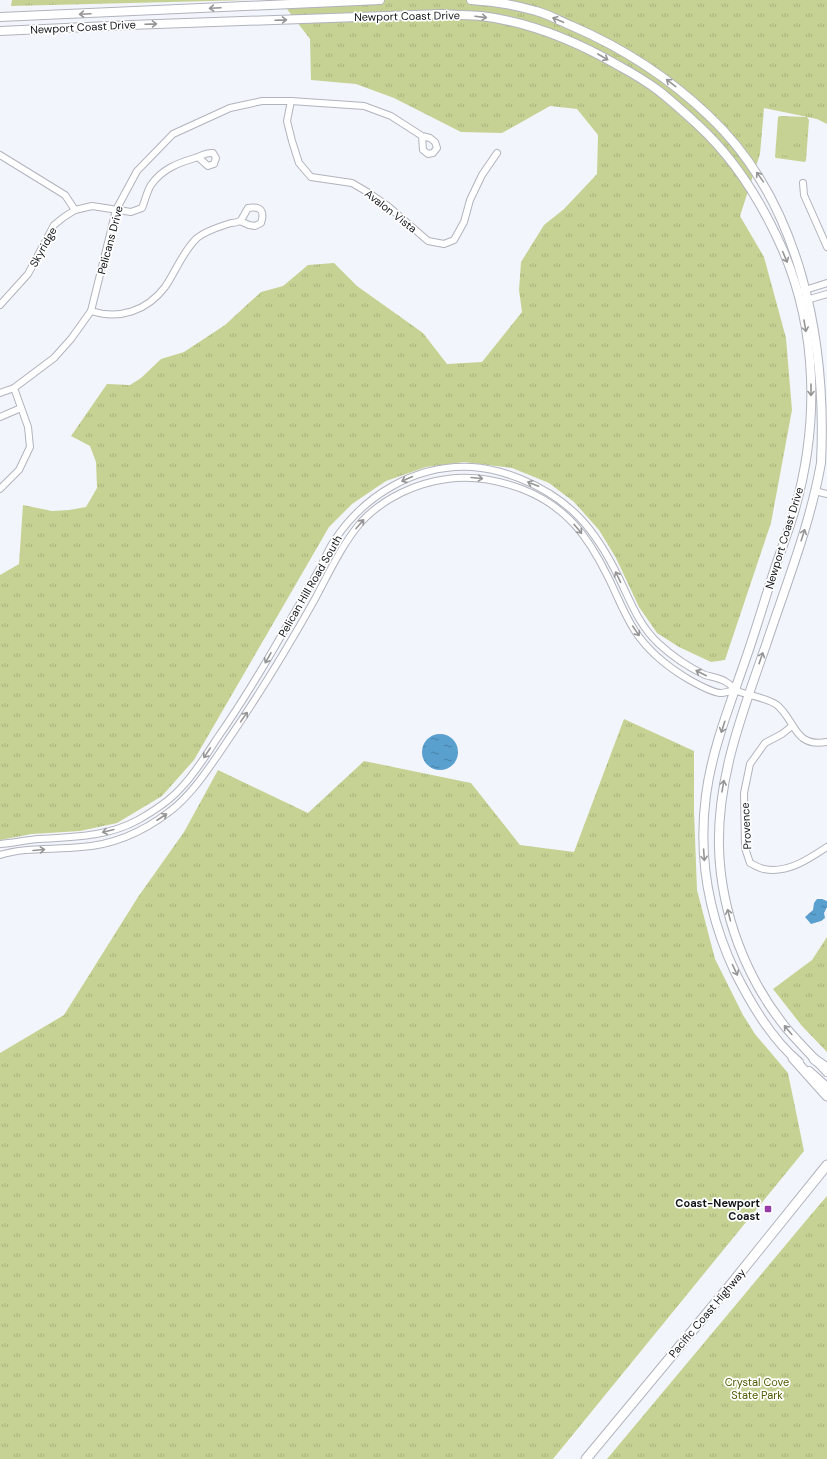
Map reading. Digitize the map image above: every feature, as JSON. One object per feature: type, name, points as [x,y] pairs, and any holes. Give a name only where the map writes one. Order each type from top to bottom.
[{"type":"highway","points":[[793,1058],[827,1096]]},
{"type":"highway","points":[[814,1059],[827,1068]]},
{"type":"highway","points":[[825,1168],[827,1156]]},
{"type":"highway","name":"Pacific Coast Highway","points":[[586,1459],[825,1168]]},
{"type":"main road","name":"Newport Coast Drive","points":[[0,18],[380,0]]},
{"type":"main road","name":"Newport Coast Drive","points":[[471,0],[489,1],[538,11],[618,48],[661,75],[688,96],[720,126],[744,155],[768,188],[801,252],[820,319],[825,360],[827,392],[822,460],[810,514],[731,750],[721,798],[719,849],[725,896],[733,928],[754,978],[786,1028],[827,1072]]},
{"type":"main road","name":"Newport Coast Drive","points":[[0,31],[137,24],[442,14],[481,16],[516,23],[555,34],[594,51],[657,90],[711,137],[740,174],[761,206],[770,223],[788,262],[798,292],[809,351],[812,385],[811,423],[806,460],[795,509],[715,752],[706,795],[704,850],[709,894],[713,911],[726,952],[744,990],[754,1008],[772,1033],[793,1058],[827,1087]]},
{"type":"street","name":"Pelicans Drive","points":[[0,394],[14,388],[54,358],[71,339],[91,311],[116,210],[137,171],[173,134],[230,108],[262,101],[291,101],[364,106],[391,116],[422,136]]},
{"type":"street","name":"Avalon Vista","points":[[291,101],[288,121],[292,142],[299,163],[312,177],[352,183],[389,207],[428,241],[444,244],[454,240],[464,222],[470,200],[482,175],[497,153]]},
{"type":"street","points":[[0,155],[64,195],[75,210],[92,206],[131,212],[142,208],[150,185],[162,172],[180,162],[198,157]]},
{"type":"street","points":[[803,183],[804,195],[827,247]]},
{"type":"street","name":"Skyridge","points":[[0,305],[28,274],[54,225],[75,210]]},
{"type":"street","points":[[91,311],[111,315],[130,312],[140,308],[157,296],[165,286],[187,250],[198,237],[215,228],[240,221]]},
{"type":"street","points":[[798,292],[827,283]]},
{"type":"street","points":[[800,302],[827,294]]},
{"type":"street","points":[[0,489],[19,470],[30,447],[28,427],[14,388]]},
{"type":"street","points":[[0,417],[21,408]]},
{"type":"street","name":"Pelican Hill Road South","points":[[0,844],[78,837],[107,832],[138,820],[178,792],[198,768],[244,699],[292,617],[333,541],[352,518],[377,494],[398,482],[420,473],[443,469],[472,467],[505,473],[540,487],[564,502],[586,524],[600,543],[618,576],[630,603],[645,629],[660,645],[683,663],[707,676],[726,681],[735,690],[773,703],[785,715],[797,733],[806,740],[817,743],[827,742]]},
{"type":"street","name":"Pelican Hill Road South","points":[[0,855],[7,853],[84,847],[118,840],[132,835],[171,811],[184,798],[208,768],[254,702],[304,619],[348,539],[364,519],[389,499],[428,482],[449,478],[476,477],[505,483],[537,495],[559,509],[578,529],[592,547],[620,604],[636,632],[651,652],[677,672],[698,684],[720,693],[735,690]]},
{"type":"street","points":[[815,491],[827,494]]},
{"type":"street","points":[[592,547],[600,543]]},
{"type":"street","name":"Provence","points":[[792,726],[782,734],[766,743],[750,764],[744,793],[745,848],[750,863],[763,869],[779,870],[798,864],[827,847]]},
{"type":"street","points":[[217,739],[225,744]]},
{"type":"street","points":[[178,792],[184,798]]},
{"type":"green space","points":[[12,0],[250,0],[11,6]]},
{"type":"green space","points":[[280,0],[827,0],[827,124],[817,119],[764,108],[760,154],[740,216],[764,257],[786,338],[792,410],[771,523],[725,660],[711,662],[679,647],[657,633],[639,607],[616,558],[599,530],[574,502],[549,483],[512,468],[464,462],[426,467],[386,481],[352,504],[329,527],[194,760],[162,796],[117,823],[80,831],[32,834],[0,840],[0,575],[19,564],[23,505],[52,511],[86,507],[97,488],[96,462],[90,446],[71,436],[107,384],[130,385],[141,378],[161,359],[184,352],[225,325],[261,292],[283,286],[308,265],[334,263],[357,286],[423,333],[447,364],[482,362],[522,312],[519,290],[521,262],[544,225],[564,209],[597,174],[598,135],[577,109],[550,106],[502,133],[461,132],[394,98],[356,84],[311,80],[310,39]]},
{"type":"green space","points":[[778,117],[807,117],[809,120],[805,162],[775,157]]},
{"type":"green space","points":[[784,118],[804,120],[803,129],[783,127]]},
{"type":"green space","points":[[782,132],[803,134],[802,143],[782,141]]},
{"type":"green space","points":[[781,146],[801,148],[801,157],[781,155]]},
{"type":"green space","points":[[624,719],[694,751],[694,811],[697,890],[715,959],[743,1015],[755,1034],[788,1073],[804,1151],[553,1459],[0,1459],[0,1053],[64,1015],[138,897],[184,832],[218,770],[308,813],[364,761],[471,783],[520,845],[574,852]]},
{"type":"green space","points":[[827,937],[827,1052],[802,1026],[773,989],[812,960]]},
{"type":"green space","name":"Crystal Cove State Park","points":[[827,1196],[827,1459],[607,1459],[809,1217]]},
{"type":"water","points":[[440,734],[453,739],[458,752],[453,765],[440,770],[427,765],[422,752],[427,739]]},
{"type":"water","points":[[817,899],[827,901],[827,907],[824,913],[825,918],[811,924],[805,917],[813,910],[814,903]]},
{"type":"place","name":"Coast-Newport Coast","points":[[768,1209]]}]
